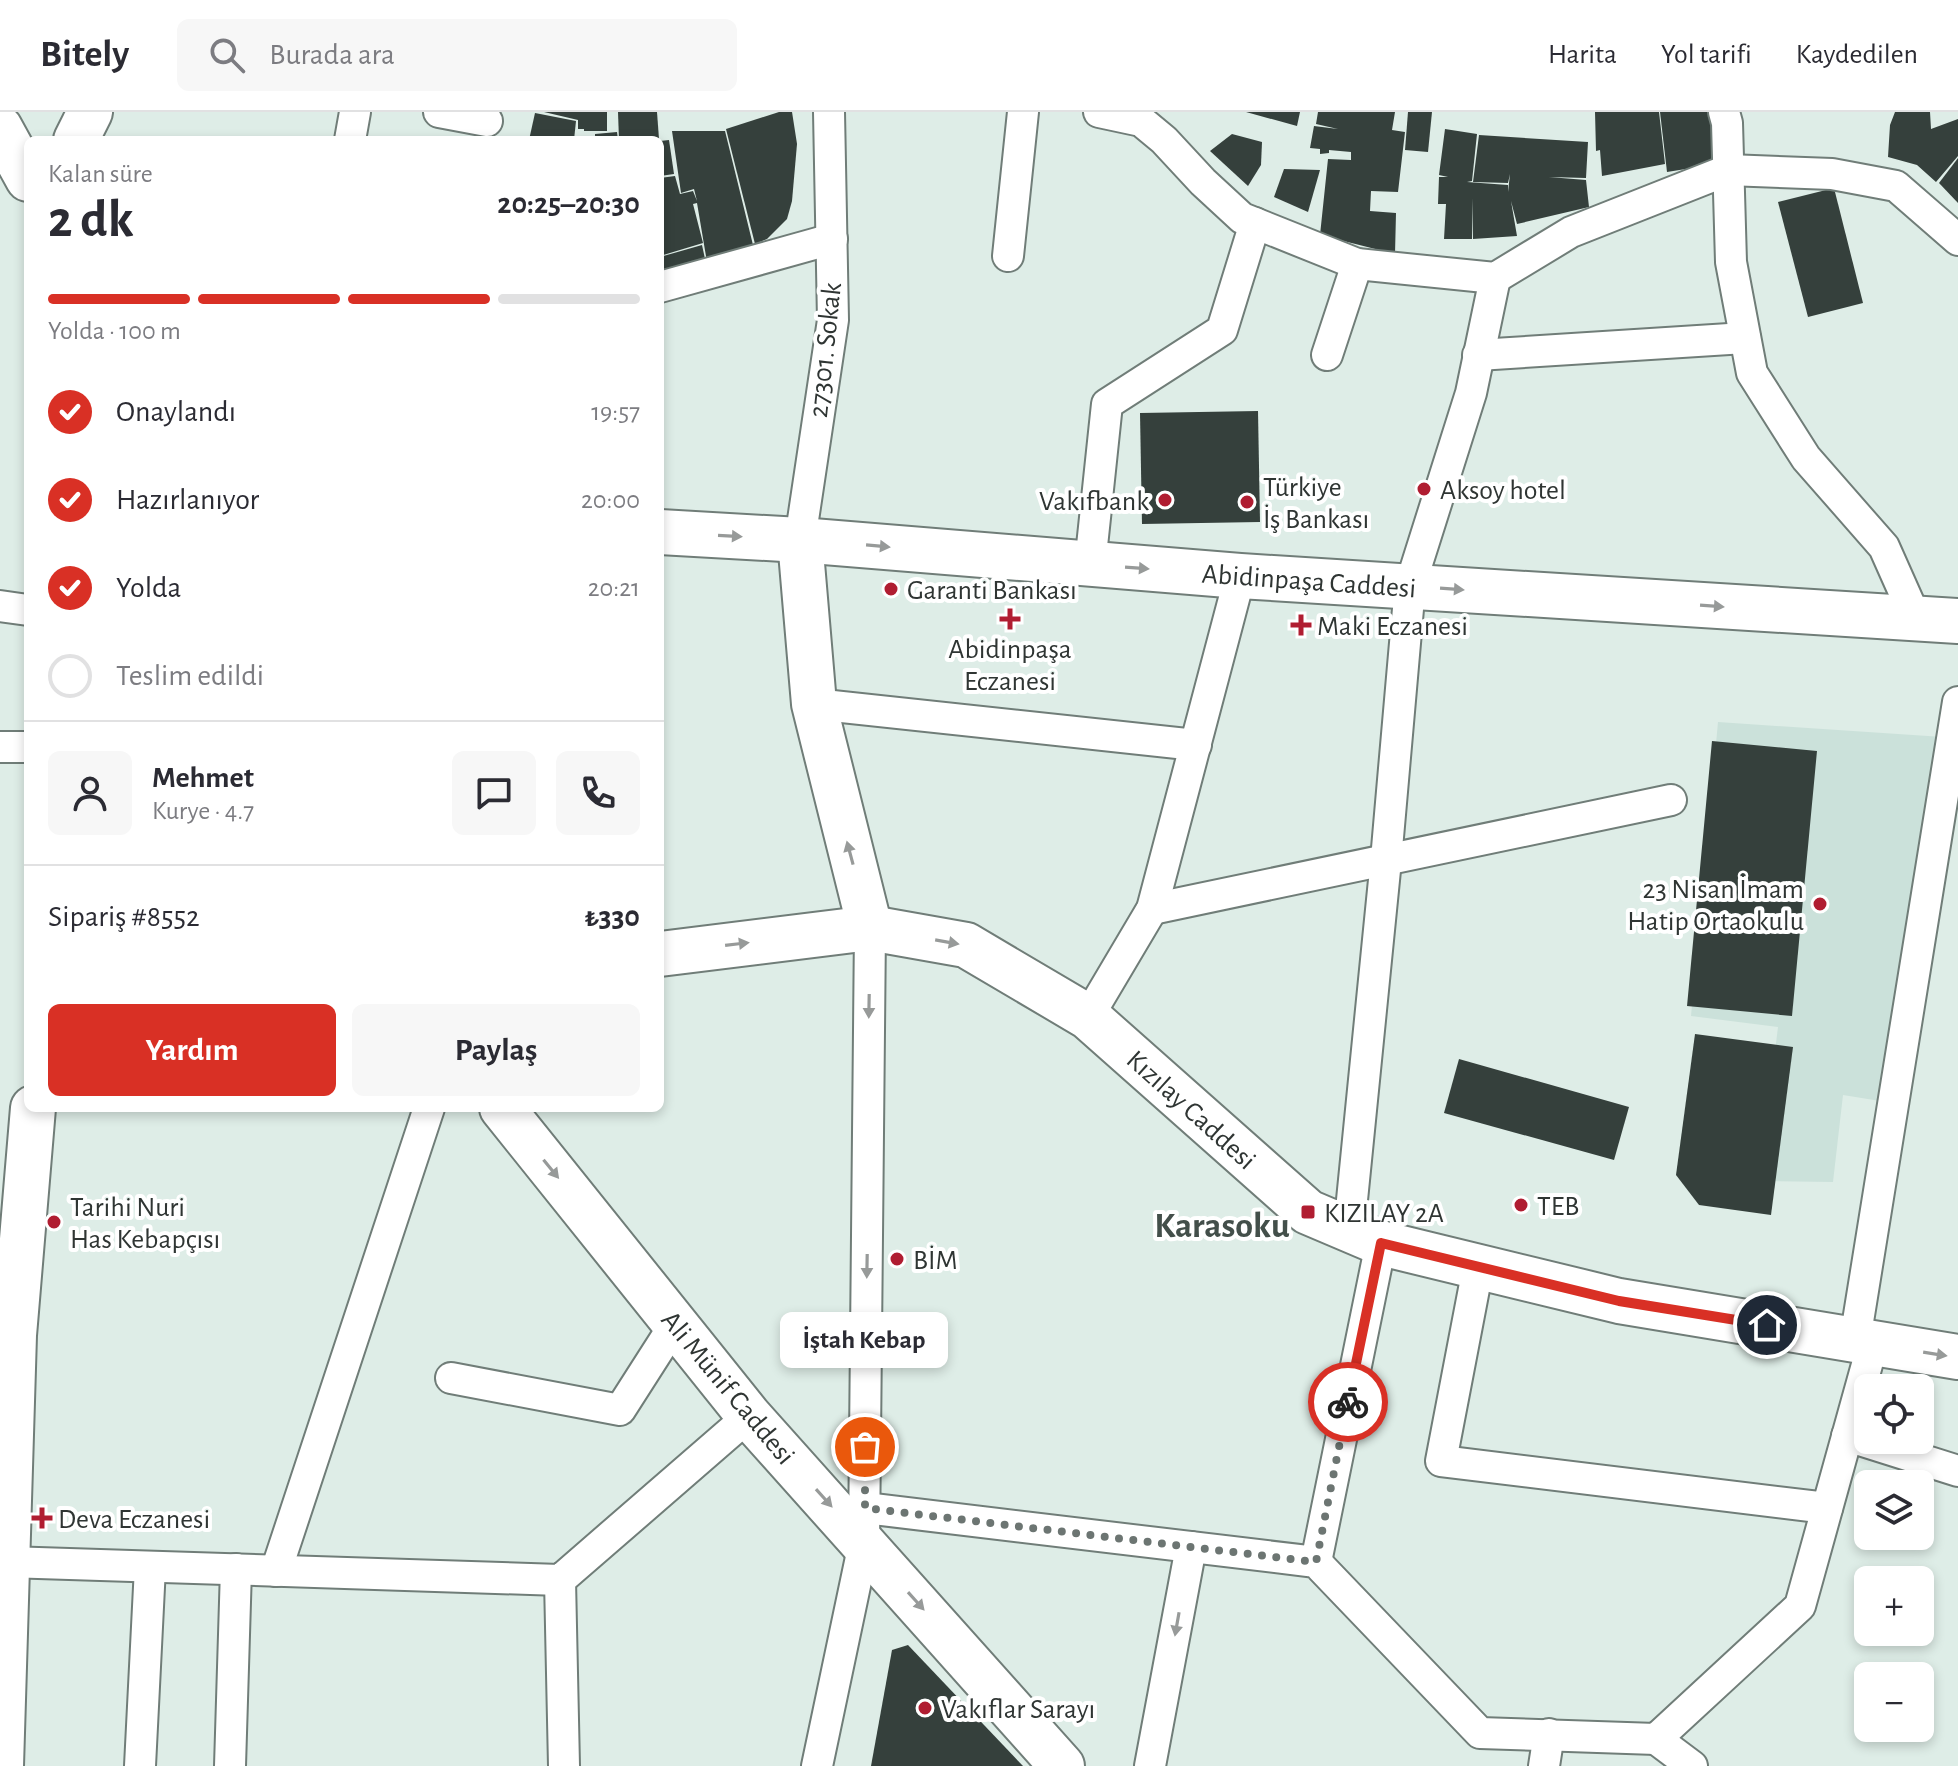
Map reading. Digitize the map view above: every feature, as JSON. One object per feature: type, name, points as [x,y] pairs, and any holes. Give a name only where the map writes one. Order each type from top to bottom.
[{"type":"main road","points":[[78,136],[90,112]]},
{"type":"main road","points":[[0,128],[24,172]]},
{"type":"main road","name":"Abidinpaşa Caddesi","points":[[664,532],[800,540],[1240,576],[1937,620]]},
{"type":"main road","points":[[800,540],[814,704],[870,928]]},
{"type":"main road","name":"Kızılay Caddesi","points":[[664,954],[870,928],[966,945],[1088,1017],[1308,1212],[1365,1237],[1478,1268],[1619,1301],[1958,1357]]},
{"type":"main road","points":[[1,1766],[11,1251],[32,1112]]},
{"type":"main road","name":"Ali Münif Caddesi","points":[[505,1112],[749,1416],[864,1526],[1062,1766]]},
{"type":"street","points":[[351,136],[355,112]]},
{"type":"street","points":[[439,112],[486,124]]},
{"type":"street","name":"27301. Sokak","points":[[800,540],[833,320],[829,112]]},
{"type":"street","points":[[1008,256],[1023,112]]},
{"type":"street","points":[[1099,112],[1141,121],[1242,218],[1357,264],[1495,278],[1571,232],[1728,170],[1832,174],[1896,186],[1958,240]]},
{"type":"street","points":[[1724,112],[1727,123],[1731,262],[1752,373],[1806,458],[1884,547],[1937,620]]},
{"type":"street","points":[[1090,565],[1107,404],[1222,330],[1255,223]]},
{"type":"street","points":[[664,286],[832,239]]},
{"type":"street","points":[[1327,355],[1357,264]]},
{"type":"street","points":[[1316,1562],[1365,1237],[1386,860],[1410,586],[1471,393],[1495,278]]},
{"type":"street","points":[[1478,355],[1745,338]]},
{"type":"street","points":[[1088,1017],[1152,909],[1240,576]]},
{"type":"street","points":[[0,606],[24,609]]},
{"type":"street","points":[[1656,1753],[1800,1606],[1847,1436],[1864,1342],[1950,795],[1958,702]]},
{"type":"street","points":[[814,704],[1196,745]]},
{"type":"street","points":[[0,747],[24,747]]},
{"type":"street","points":[[1152,909],[1671,800]]},
{"type":"street","points":[[817,1766],[864,1526],[870,928]]},
{"type":"street","points":[[276,1571],[428,1112]]},
{"type":"street","points":[[1478,1268],[1441,1461],[1827,1508]]},
{"type":"street","points":[[451,1378],[620,1410],[675,1324]]},
{"type":"street","points":[[7,1562],[560,1580],[749,1416]]},
{"type":"street","points":[[1847,1436],[1958,1471]]},
{"type":"street","points":[[864,1526],[1191,1547],[1316,1562],[1480,1733],[1549,1734],[1656,1753],[1692,1766]]},
{"type":"street","points":[[1150,1766],[1191,1547]]},
{"type":"street","points":[[140,1766],[150,1567]]},
{"type":"street","points":[[230,1766],[236,1569]]},
{"type":"street","points":[[560,1580],[564,1766]]},
{"type":"street","points":[[1544,1766],[1549,1734]]},
{"type":"shaded area","name":"23 Nisan İmam Hatip Ortaokulu","points":[[1718,722],[1958,738],[1905,1105],[1843,1095],[1833,1182],[1759,1181],[1778,1027],[1691,1016]]},
{"type":"building","points":[[544,112],[607,112],[607,131],[584,131],[578,129],[578,120]]},
{"type":"building","points":[[618,112],[657,112],[659,136],[619,136]]},
{"type":"building","points":[[779,112],[792,112],[797,144],[792,201],[787,219],[767,239],[755,244],[726,129]]},
{"type":"building","points":[[1246,112],[1300,112],[1297,126]]},
{"type":"building","points":[[1318,112],[1395,112],[1392,130],[1405,132],[1398,192],[1371,191],[1370,211],[1396,213],[1395,254],[1320,235],[1328,159],[1351,160],[1351,152],[1329,150],[1329,153],[1320,154],[1320,149],[1310,148],[1314,126],[1338,129],[1316,124]]},
{"type":"building","points":[[1408,112],[1432,112],[1428,152],[1405,150]]},
{"type":"building","points":[[1595,112],[1659,112],[1665,164],[1602,176],[1600,150],[1596,151]]},
{"type":"building","points":[[1660,112],[1711,112],[1717,164],[1667,172]]},
{"type":"building","points":[[1895,112],[1930,112],[1931,129],[1958,119],[1958,156],[1936,182],[1917,165],[1888,157],[1890,125]]},
{"type":"building","points":[[535,113],[576,121],[574,136],[530,136]]},
{"type":"building","points":[[1445,129],[1477,134],[1472,181],[1467,182],[1508,185],[1508,192],[1510,174],[1508,183],[1473,182],[1479,135],[1588,142],[1586,178],[1549,177],[1586,180],[1589,207],[1517,224],[1511,201],[1517,236],[1473,239],[1473,198],[1472,239],[1444,239],[1446,204],[1438,204],[1439,177],[1448,177],[1439,175]]},
{"type":"building","points":[[672,131],[725,131],[753,245],[707,262],[697,203],[693,204],[703,243],[664,255],[664,177],[675,176],[680,194],[693,191],[697,201],[694,189],[681,193]]},
{"type":"building","points":[[617,132],[618,136],[595,136]]},
{"type":"building","points":[[1232,134],[1262,142],[1261,165],[1248,186],[1210,151]]},
{"type":"building","points":[[669,140],[674,174],[664,175],[664,141]]},
{"type":"building","points":[[1958,158],[1958,203],[1939,183]]},
{"type":"building","points":[[1284,169],[1320,170],[1308,212],[1274,197]]},
{"type":"building","points":[[1834,188],[1863,303],[1808,317],[1778,202]]},
{"type":"building","points":[[702,245],[707,268],[664,277],[664,256]]},
{"type":"building","points":[[1258,411],[1260,522],[1142,524],[1140,413]]},
{"type":"building","points":[[1712,741],[1817,751],[1792,1016],[1687,1006]]},
{"type":"building","points":[[1695,1034],[1793,1047],[1771,1215],[1699,1205],[1676,1175]]},
{"type":"building","points":[[1459,1059],[1629,1107],[1614,1160],[1444,1113]]},
{"type":"building","name":"Vakıflar Sarayı","points":[[908,1645],[1023,1766],[871,1766],[892,1650]]},
{"type":"way so far","points":[[865,1447],[865,1508],[1316,1562],[1348,1402]]},
{"type":"place","name":"Aksoy hotel","points":[[1424,489]]},
{"type":"place","name":"Vakıfbank","points":[[1165,500]]},
{"type":"place","name":"Türkiye İş Bankası","points":[[1247,502]]},
{"type":"place","name":"Garanti Bankası","points":[[891,589]]},
{"type":"place","name":"Abidinpaşa Eczanesi","points":[[1010,619]]},
{"type":"place","name":"Maki Eczanesi","points":[[1301,625]]},
{"type":"place","name":"23 Nisan İmam Hatip Ortaokulu","points":[[1820,904]]},
{"type":"place","name":"TEB","points":[[1521,1205]]},
{"type":"place","name":"KIZILAY 2A","points":[[1308,1212]]},
{"type":"place","name":"Tarihi Nuri Has Kebapçısı","points":[[54,1222]]},
{"type":"place","name":"BİM","points":[[897,1259]]},
{"type":"place","name":"İştah Kebap","points":[[865,1447]]},
{"type":"place","name":"Deva Eczanesi","points":[[42,1518]]},
{"type":"place","name":"Vakıflar Sarayı","points":[[925,1708]]},
{"type":"district","name":"Karasoku","points":[[1222,1224]]},
{"type":"route","points":[[1348,1402],[1381,1243],[1619,1301],[1767,1325]]}]
